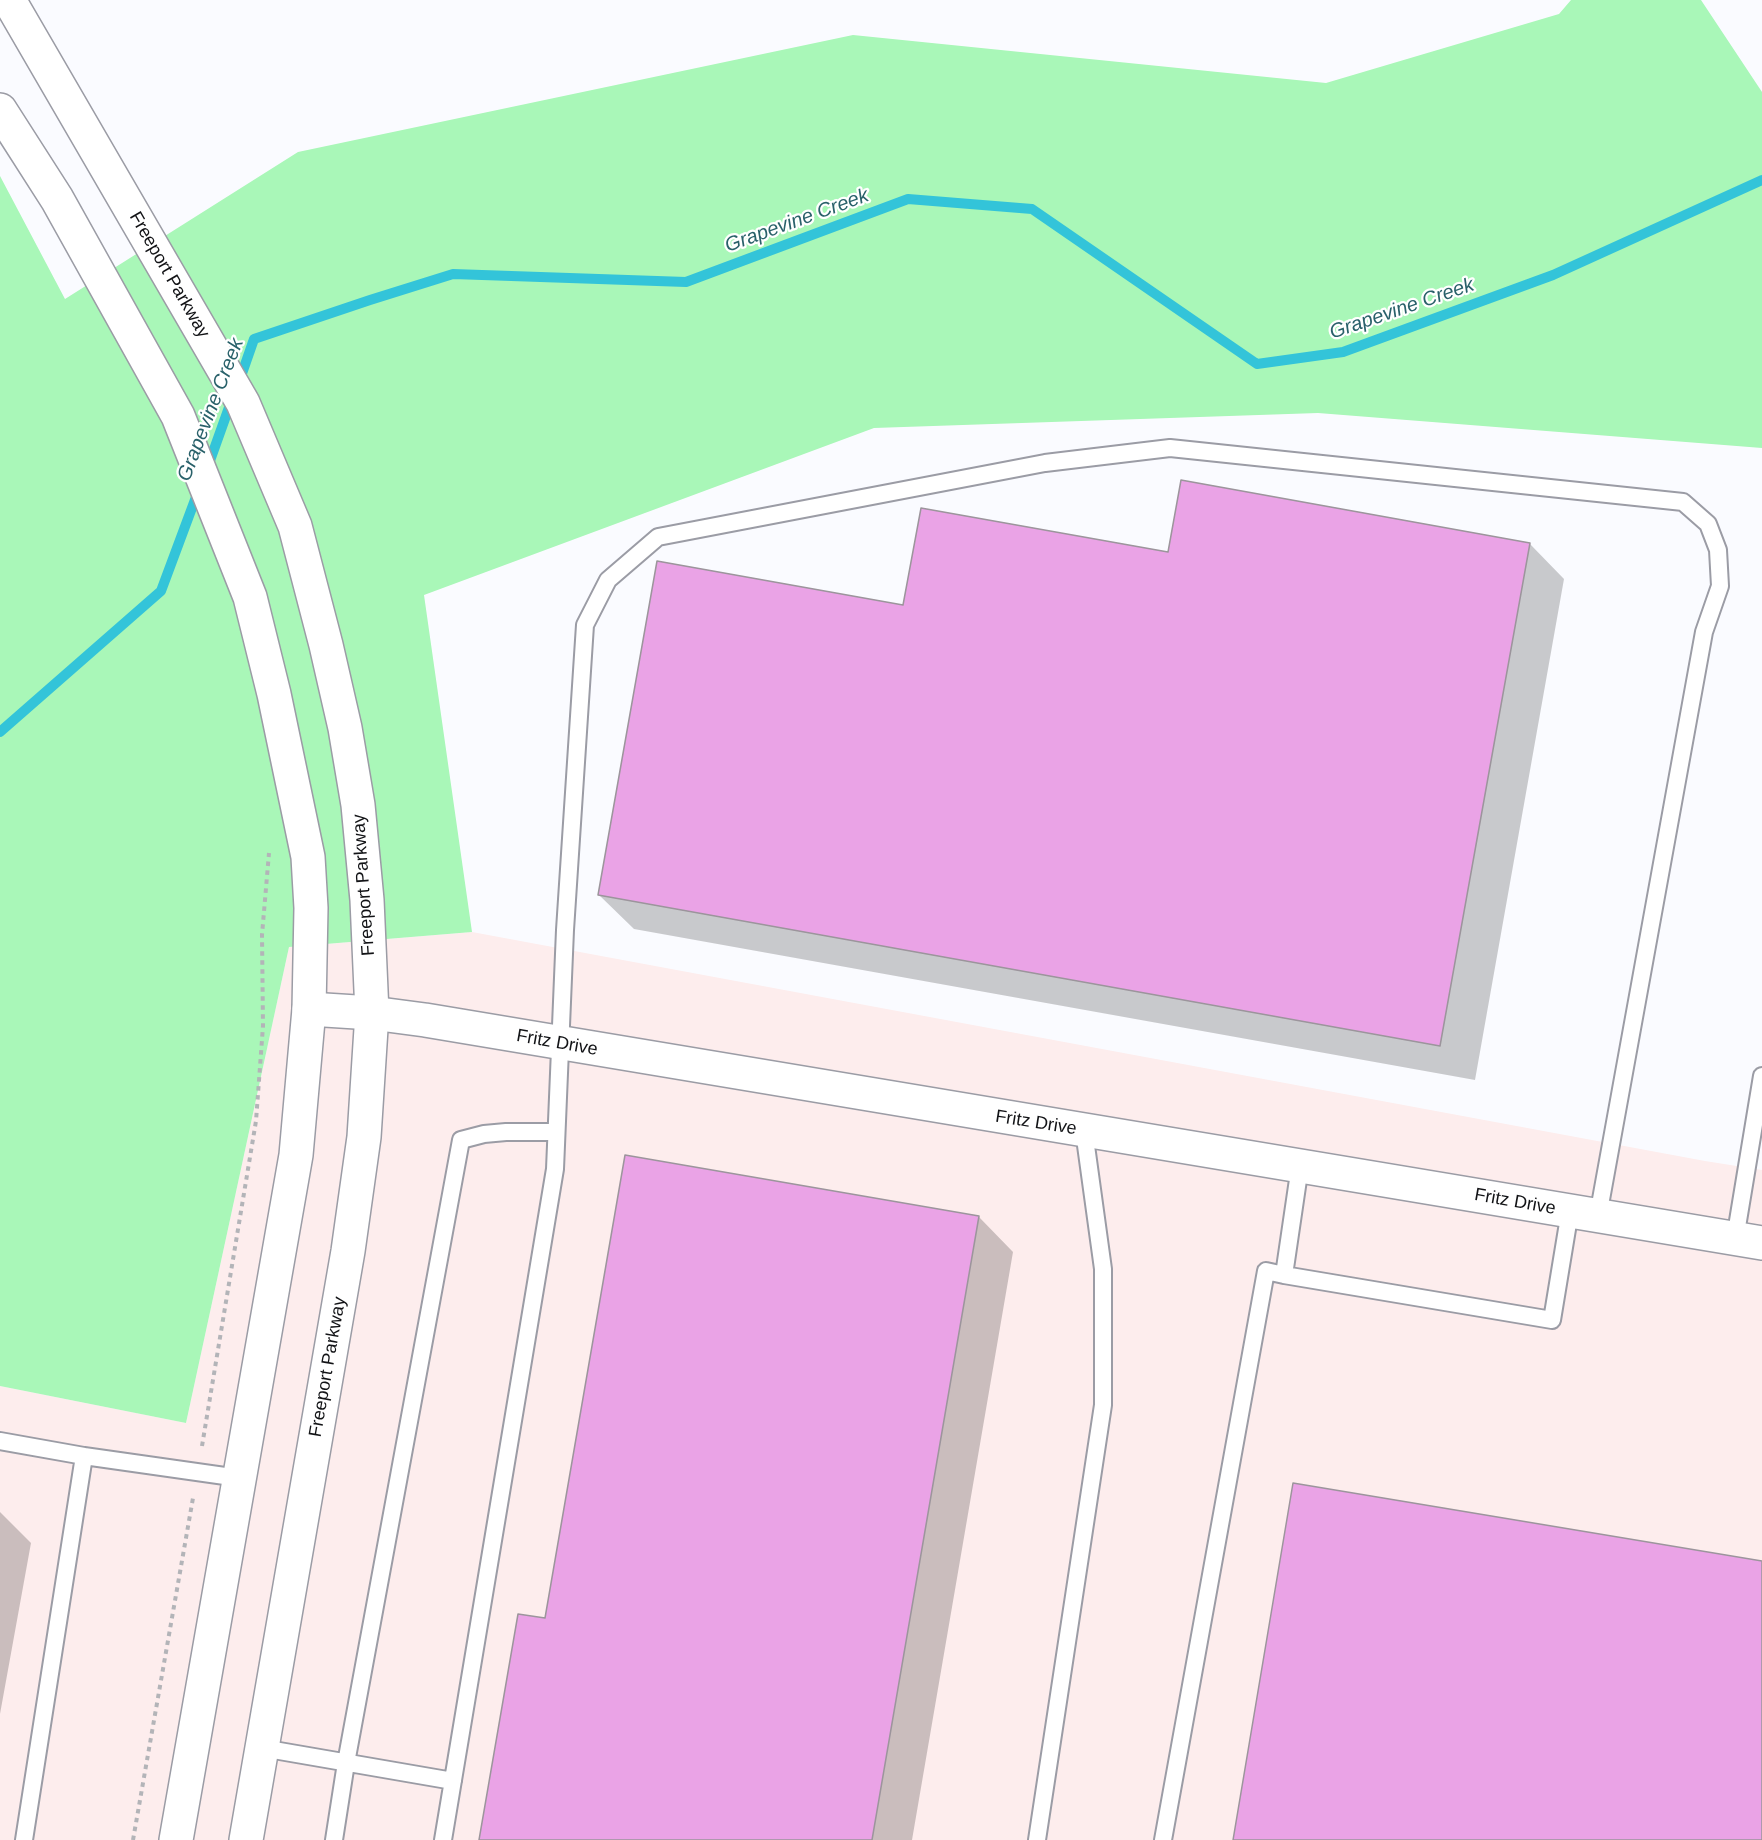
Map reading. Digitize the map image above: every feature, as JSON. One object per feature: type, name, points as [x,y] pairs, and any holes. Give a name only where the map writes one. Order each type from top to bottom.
[{"type":"main road","name":"Freeport Parkway","points":[[9,0],[243,403],[295,526],[345,728],[358,805],[367,900],[372,1013],[364,1137],[348,1251],[246,1840]]},
{"type":"main road","points":[[0,110],[57,199],[178,416],[250,597],[274,694],[308,857],[311,908],[309,1009],[296,1155],[176,1840]]},
{"type":"main road","name":"Fritz Drive","points":[[309,1009],[372,1013],[560,1043],[1749,1241]]},
{"type":"lane","points":[[443,1840],[555,1169],[565,930],[585,625],[608,580],[658,537],[1045,463],[1170,448],[1683,502],[1708,524],[1718,550],[1719,586],[1704,632],[1584,1214],[1552,1320],[1266,1271],[1163,1840]]},
{"type":"lane","points":[[1749,1241],[1762,1076]]},
{"type":"lane","points":[[1037,1840],[1103,1405],[1102,1269],[1084,1131]]},
{"type":"lane","points":[[334,1840],[346,1762],[461,1140],[484,1134],[506,1132],[556,1132]]},
{"type":"lane","points":[[1284,1275],[1300,1166]]},
{"type":"lane","points":[[0,1441],[84,1456],[238,1478]]},
{"type":"lane","points":[[24,1840],[84,1456]]},
{"type":"lane","points":[[262,1748],[453,1781]]},
{"type":"path","points":[[133,1840],[198,1472],[256,1121],[263,1026],[262,935],[269,851]]},
{"type":"shaded area","points":[[472,932],[1762,1170],[1762,1840],[0,1840],[0,1386],[186,1423],[289,947]]},
{"type":"green space","points":[[1571,0],[1701,0],[1762,92],[1762,448],[1318,413],[874,428],[424,595],[472,932],[289,947],[186,1423],[0,1386],[0,176],[65,299],[298,152],[853,35],[1326,83],[1559,14]]},
{"type":"building","points":[[1181,480],[1530,543],[1440,1046],[598,895],[657,561],[903,605],[921,508],[1168,552]]},
{"type":"building","points":[[625,1155],[979,1216],[872,1840],[479,1840],[518,1614],[545,1618]]},
{"type":"building","points":[[1293,1483],[1762,1561],[1762,1840],[1233,1840]]},
{"type":"waterway","name":"Grapevine Creek","points":[[239,382],[254,339],[453,274],[686,282],[908,199],[1032,209],[1257,364],[1343,352],[1553,275],[1762,180]]},
{"type":"waterway","name":"Grapevine Creek","points":[[207,469],[232,399]]},
{"type":"waterway","name":"Grapevine Creek","points":[[0,732],[161,591],[199,489]]}]
